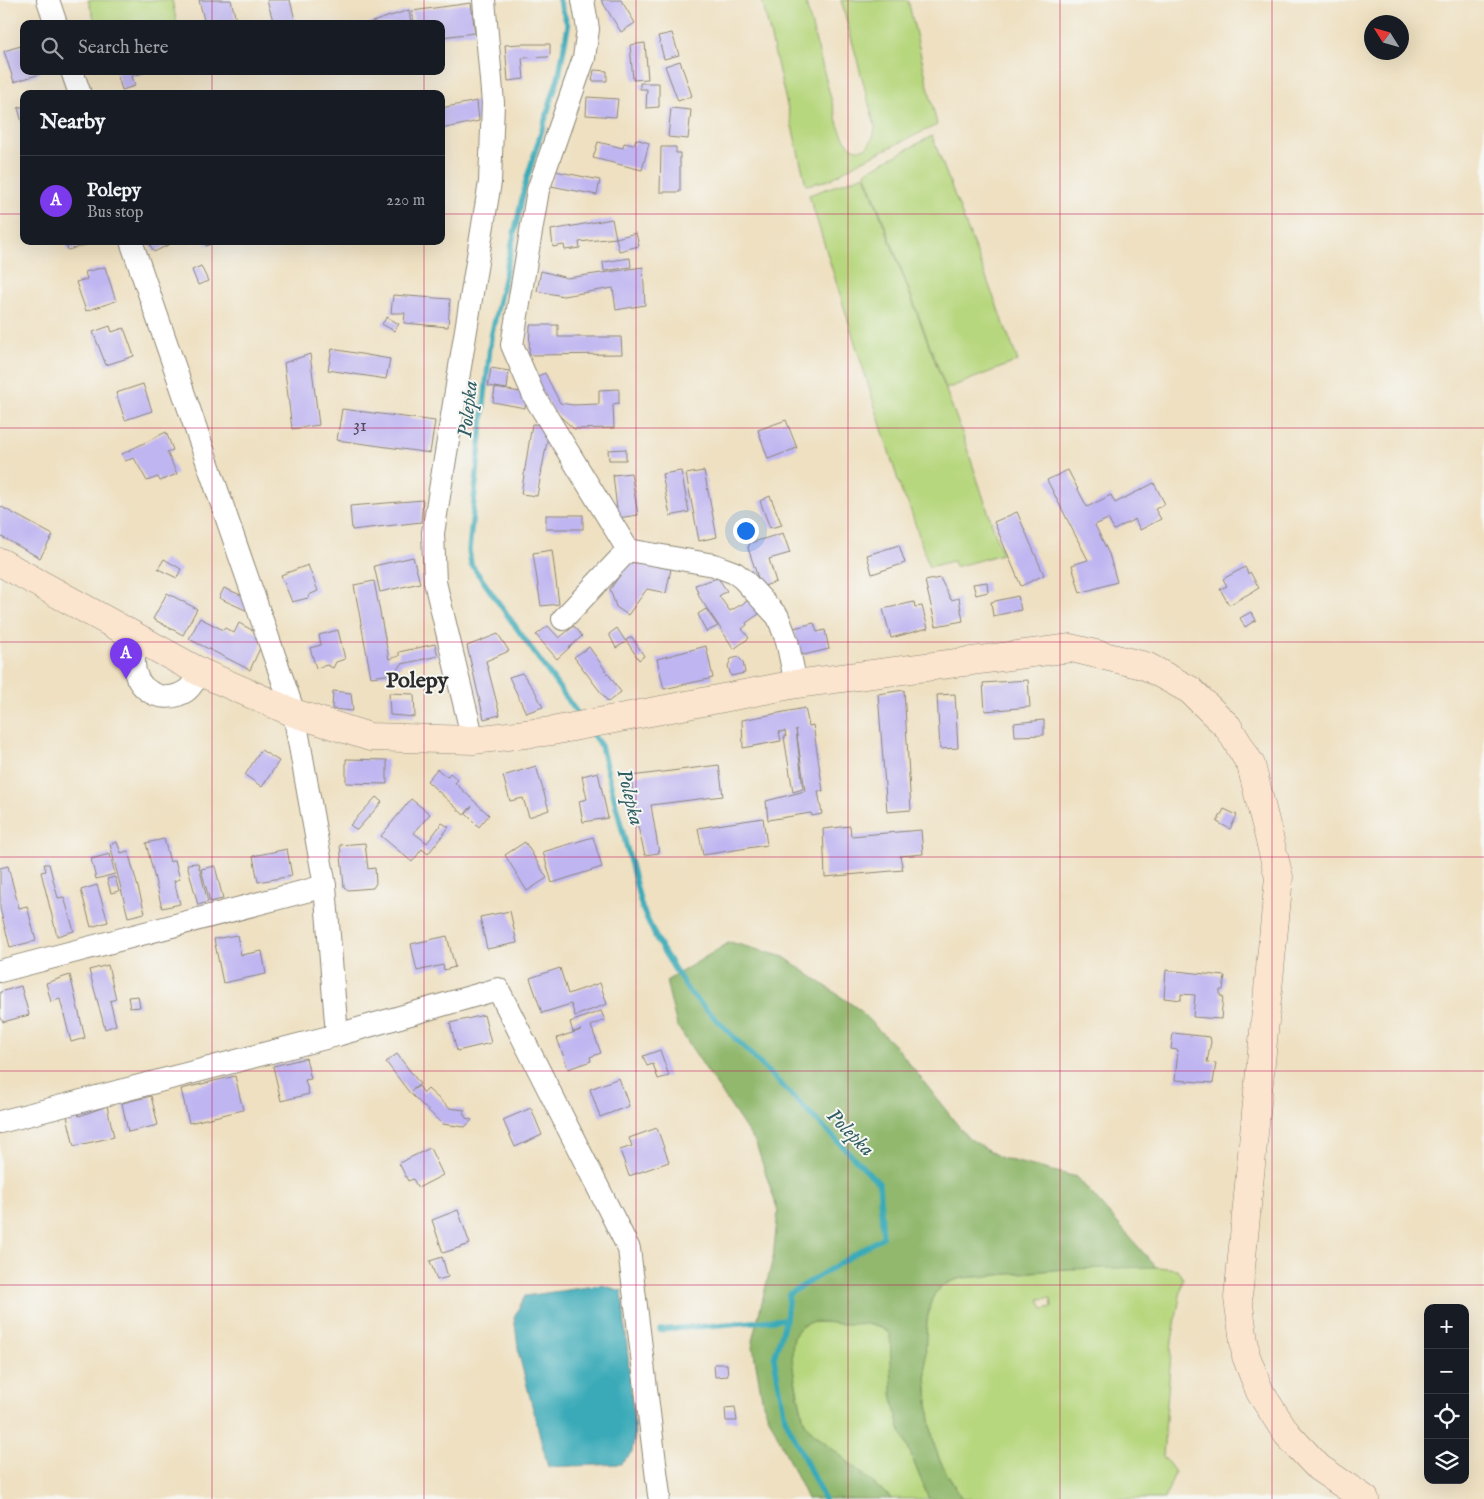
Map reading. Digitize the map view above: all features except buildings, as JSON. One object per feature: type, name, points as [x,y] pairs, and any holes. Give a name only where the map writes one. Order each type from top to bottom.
[{"type":"street","points":[[48,0],[55,20]]},
{"type":"street","points":[[473,740],[435,582],[433,532],[490,182],[492,103],[484,0]]},
{"type":"street","points":[[583,0],[588,30],[584,58],[538,190],[512,345],[534,396],[628,550],[714,565],[739,576],[778,617],[787,641],[796,684]]},
{"type":"street","points":[[73,75],[79,90]]},
{"type":"street","points":[[132,245],[294,713],[325,886],[337,1035]]},
{"type":"street","points":[[563,620],[628,550]]},
{"type":"street","points":[[0,562],[200,672],[294,713],[370,737],[473,740],[552,731],[796,684],[1071,648],[1146,666],[1190,690],[1228,727],[1251,765],[1279,877],[1238,1298],[1246,1356],[1260,1392],[1287,1434],[1320,1468],[1365,1499]]},
{"type":"street","points":[[139,640],[134,663],[138,681],[151,694],[168,698],[187,690],[200,672]]},
{"type":"street","points":[[0,971],[325,886]]},
{"type":"street","points":[[0,1122],[337,1035],[498,989],[629,1249],[659,1495]]},
{"type":"green space","points":[[88,0],[172,0],[176,20],[95,20]]},
{"type":"green space","points":[[762,0],[805,0],[838,125],[849,144],[856,149],[861,149],[869,145],[875,131],[875,126],[841,0],[908,0],[937,125],[859,162],[829,180],[806,185]]},
{"type":"green space","points":[[932,136],[1018,361],[946,389],[865,172]]},
{"type":"green space","points":[[865,175],[962,433],[1002,554],[955,567],[953,561],[929,567],[909,505],[902,493],[809,195]]},
{"type":"green space","points":[[730,942],[784,957],[857,1008],[898,1049],[967,1137],[1001,1158],[1077,1177],[1156,1267],[1065,1269],[963,1278],[947,1284],[937,1291],[929,1307],[927,1325],[926,1370],[929,1415],[937,1454],[962,1499],[929,1499],[899,1426],[892,1394],[890,1334],[880,1327],[863,1324],[809,1323],[799,1328],[794,1338],[792,1351],[793,1366],[804,1421],[809,1429],[892,1499],[807,1499],[763,1404],[752,1341],[773,1258],[778,1211],[756,1144],[677,1026],[666,981]]},
{"type":"green space","points":[[1148,1266],[1177,1269],[1183,1279],[1172,1341],[1163,1456],[1175,1472],[1165,1499],[962,1499],[937,1454],[929,1415],[926,1346],[929,1307],[934,1295],[940,1288],[963,1278],[1065,1269]],"holes":[[[1051,1298],[1052,1307],[1043,1309],[1039,1299]]]},
{"type":"green space","points":[[808,1322],[863,1323],[883,1329],[890,1334],[899,1426],[929,1499],[892,1499],[809,1429],[804,1421],[791,1356],[792,1339],[798,1329]]},
{"type":"water","points":[[602,1285],[622,1291],[635,1434],[632,1452],[621,1464],[548,1467],[519,1355],[514,1317],[525,1296]]},
{"type":"waterway","name":"Polepka","points":[[559,0],[568,26],[559,75],[526,181],[491,337],[469,550],[471,564],[580,717]]},
{"type":"waterway","name":"Polepka","points":[[590,731],[601,746],[642,908],[659,944],[689,992],[879,1183],[883,1237],[789,1294],[786,1319],[774,1358],[785,1418],[824,1499]]},
{"type":"waterway","points":[[660,1330],[786,1319]]},
{"type":"place","name":"Polepy","points":[[126,679]]},
{"type":"district","name":"Polepy","points":[[417,679]]}]
